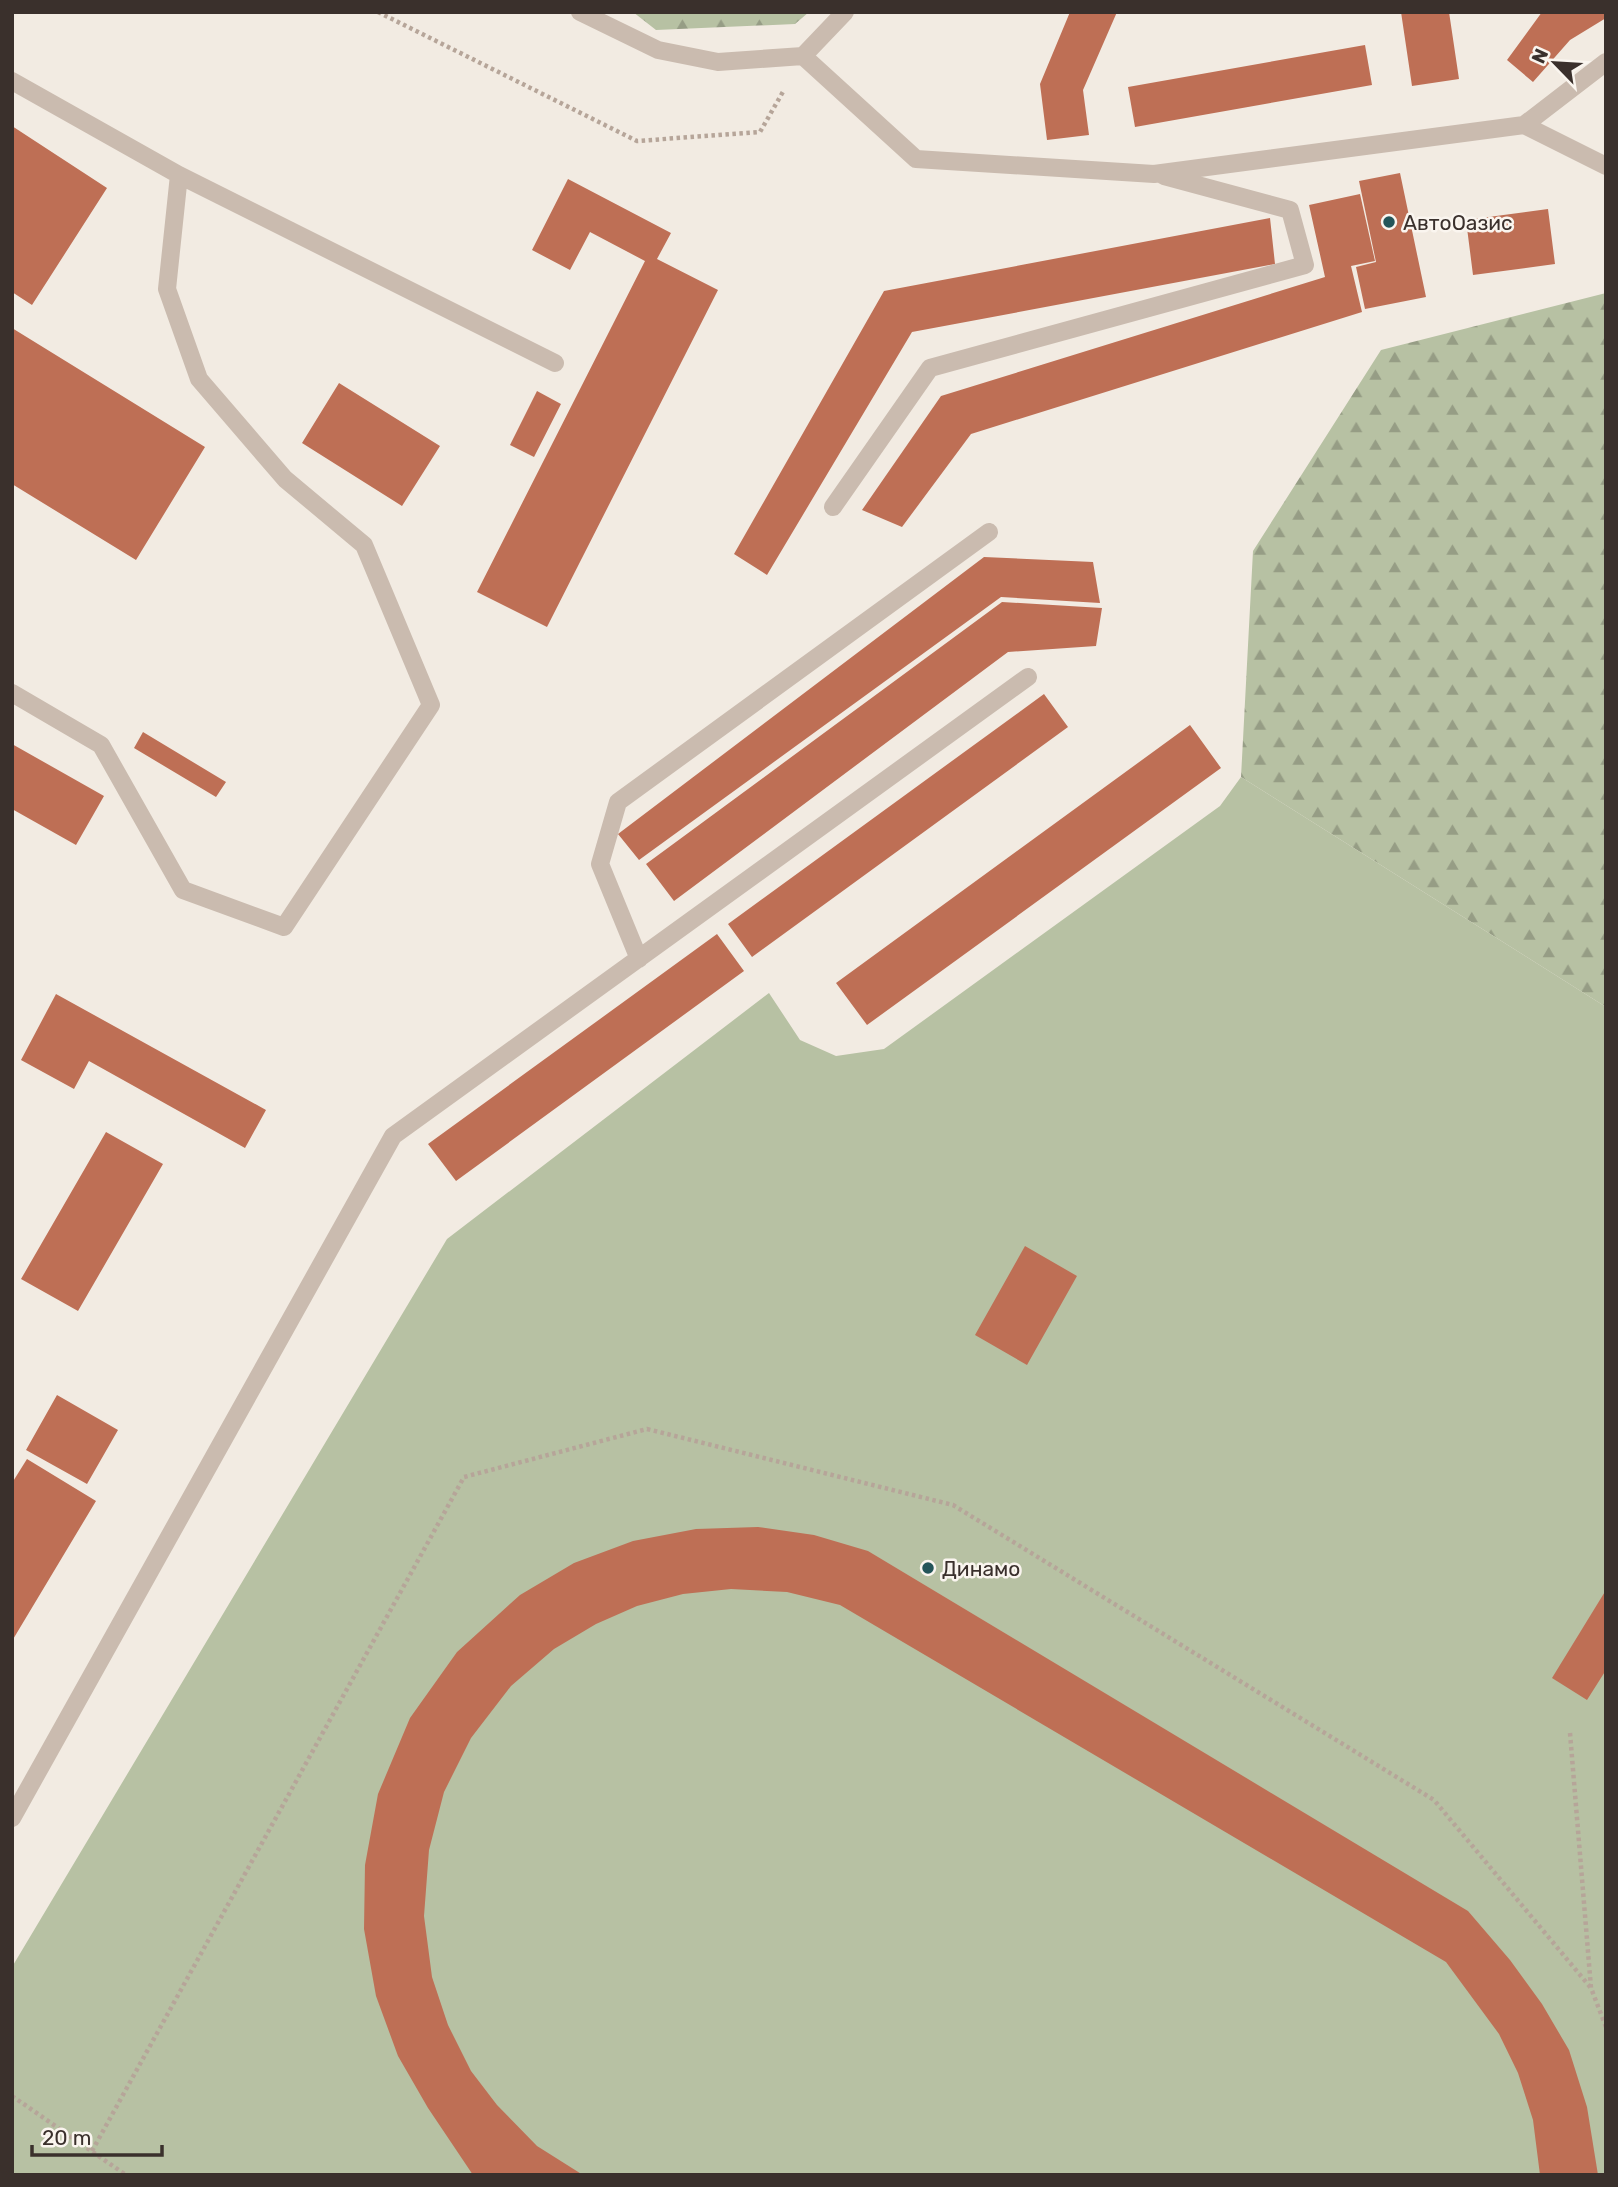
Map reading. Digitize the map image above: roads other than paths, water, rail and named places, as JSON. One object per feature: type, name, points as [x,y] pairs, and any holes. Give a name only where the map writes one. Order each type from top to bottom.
[{"type":"street","points":[[580,12],[658,50],[718,62],[803,56],[845,12]]},
{"type":"street","points":[[803,56],[916,159],[1154,174],[1524,125],[1606,62]]},
{"type":"street","points":[[12,81],[179,175],[555,363]]},
{"type":"street","points":[[1524,125],[1606,166]]},
{"type":"street","points":[[833,507],[930,368],[1305,265],[1290,210],[1154,174]]},
{"type":"street","points":[[12,693],[101,745],[183,890],[284,927],[430,705],[364,545],[285,479],[199,379],[167,289],[179,175]]},
{"type":"street","points":[[639,959],[600,864],[618,802],[989,532]]},
{"type":"street","points":[[12,1818],[393,1136],[1028,677]]},
{"type":"place","name":"АвтоОазис","points":[[1389,222]]},
{"type":"place","name":"Динамо","points":[[928,1568]]}]
